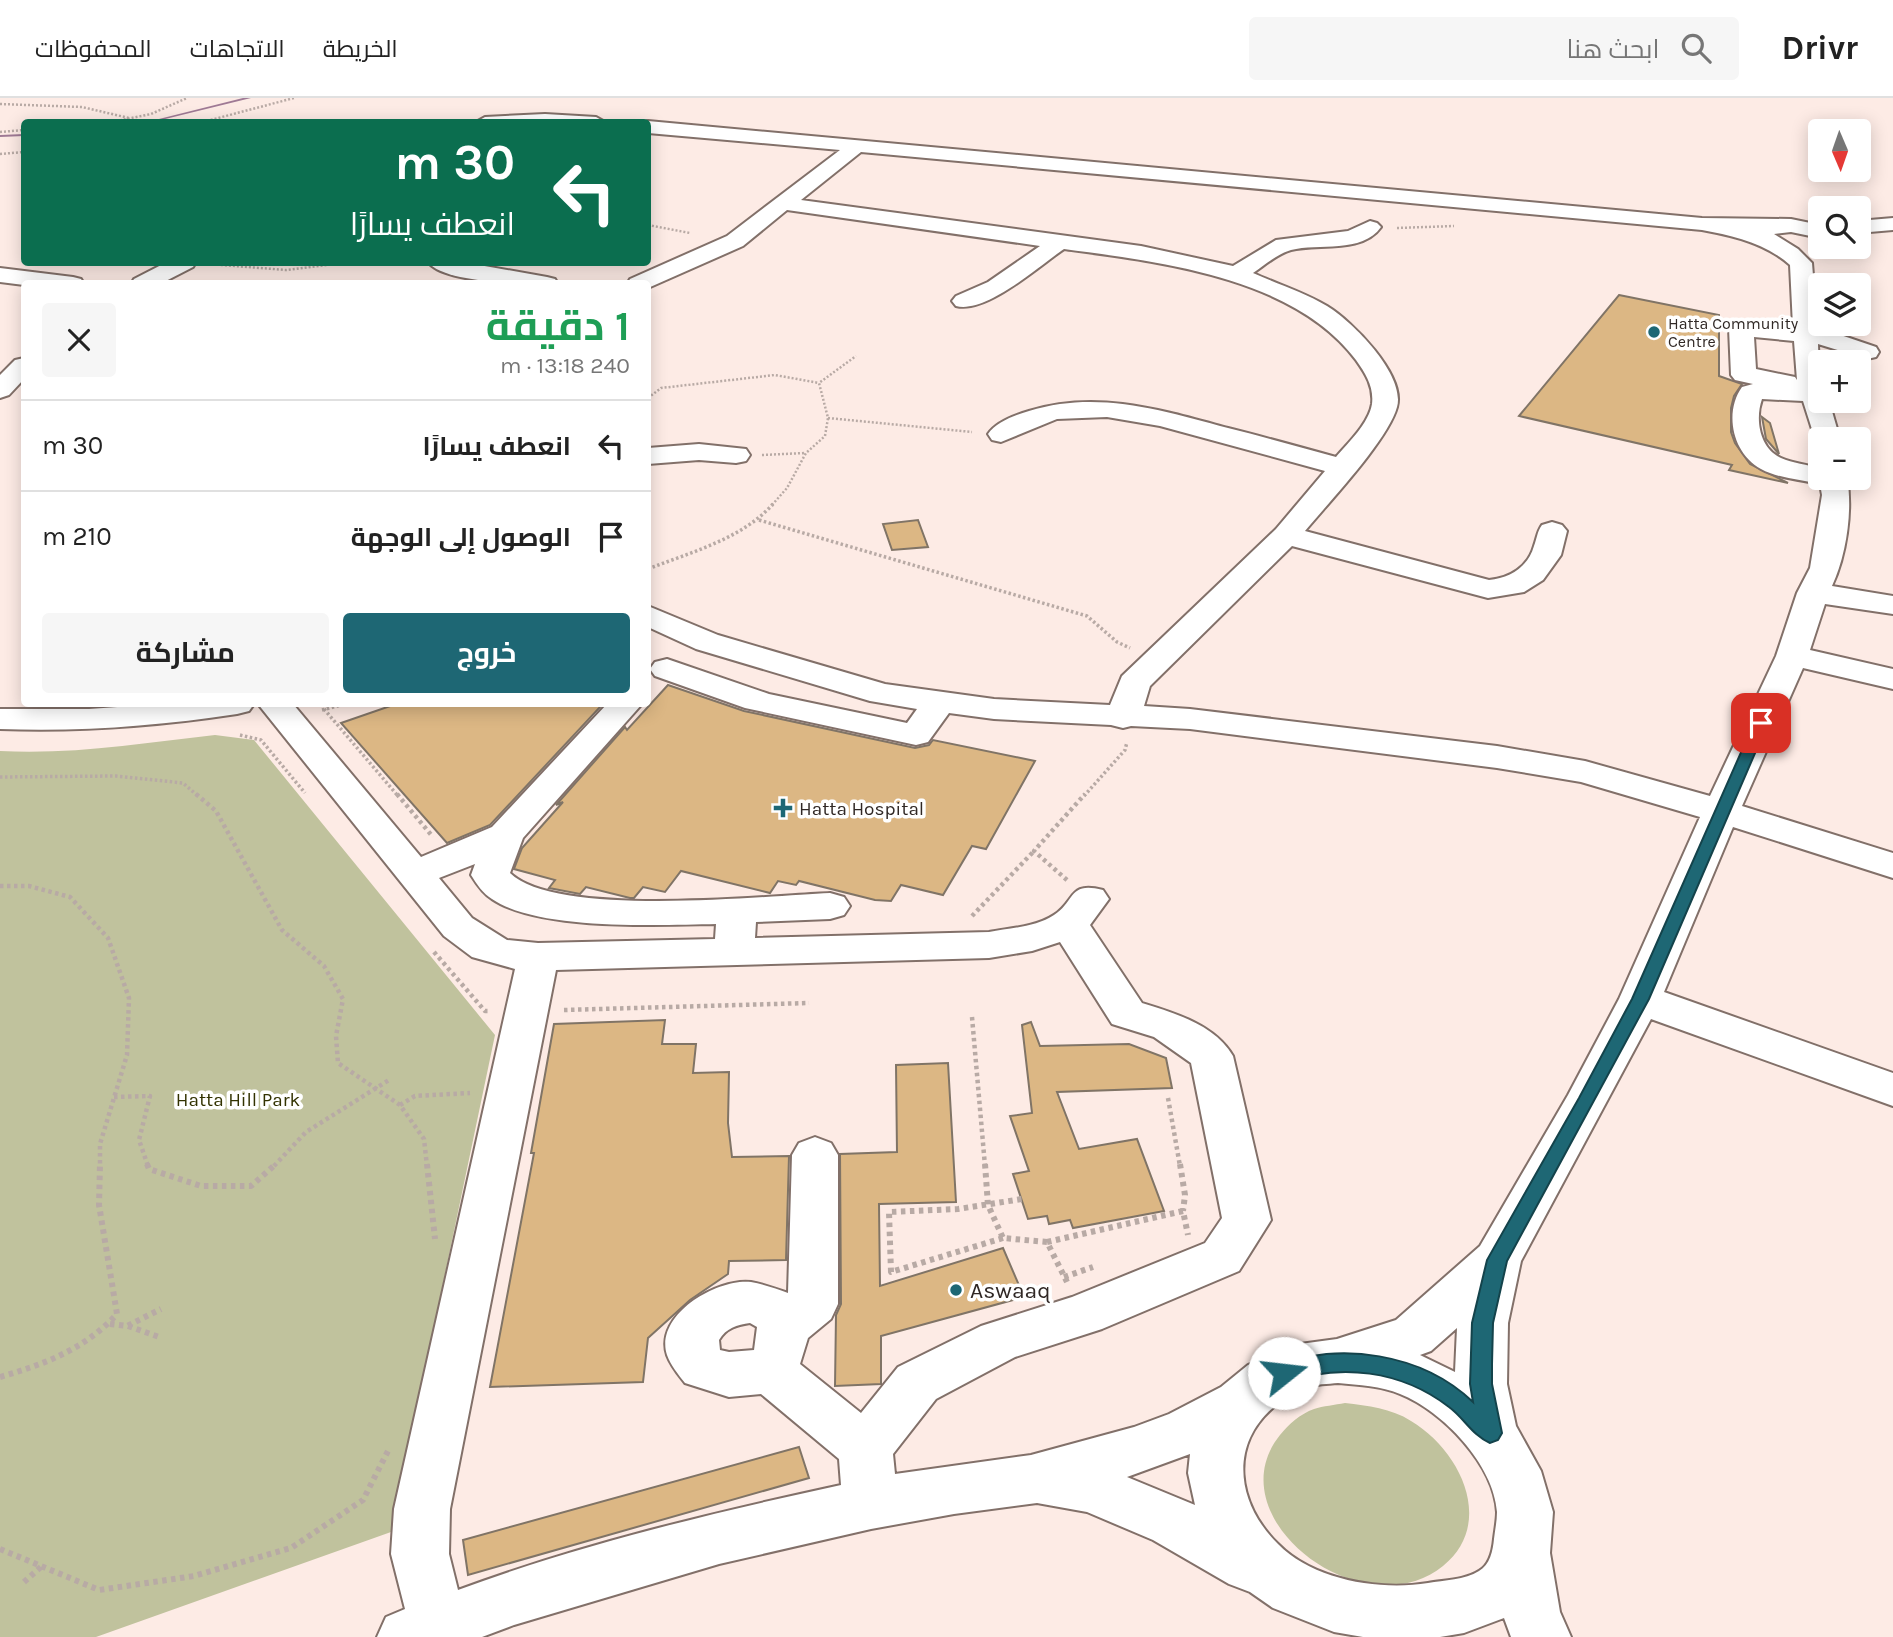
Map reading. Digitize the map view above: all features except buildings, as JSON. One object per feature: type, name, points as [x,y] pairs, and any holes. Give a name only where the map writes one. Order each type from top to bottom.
[{"type":"street","points":[[651,127],[1702,224],[1808,230]]},
{"type":"street","points":[[648,280],[720,250],[785,204],[856,146]]},
{"type":"street","points":[[785,204],[1180,259],[1237,274],[1319,311],[1357,345],[1382,378],[1385,405],[1370,434],[1286,535],[1134,683],[1123,718]]},
{"type":"street","points":[[1871,226],[1893,224]]},
{"type":"street","points":[[1237,274],[1272,250],[1286,245],[1353,236],[1366,232],[1370,227]]},
{"type":"street","points":[[1779,230],[1787,250],[1808,252]]},
{"type":"street","points":[[964,301],[996,287],[1059,242]]},
{"type":"street","points":[[1808,373],[1807,340],[1813,259]]},
{"type":"street","points":[[152,280],[187,266]]},
{"type":"street","points":[[447,266],[524,280]]},
{"type":"street","points":[[0,275],[41,280]]},
{"type":"street","points":[[1808,389],[1744,375],[1741,328],[1857,350]]},
{"type":"street","points":[[0,390],[21,368]]},
{"type":"street","points":[[1808,390],[1751,393],[1744,413],[1747,431],[1762,458],[1771,464],[1808,473]]},
{"type":"street","points":[[1001,434],[1020,422],[1045,412],[1107,409],[1165,419],[1341,467]]},
{"type":"street","points":[[651,456],[699,452],[736,455]]},
{"type":"street","points":[[538,957],[422,1509],[422,1631],[514,1597],[719,1538],[871,1504],[954,1489],[1031,1480],[1133,1451],[1177,1435],[1240,1403],[1267,1381],[1300,1366],[1338,1361],[1413,1336],[1497,1260],[1588,1099],[1640,999],[1721,811],[1792,656],[1813,593],[1825,568],[1836,495],[1834,490]]},
{"type":"street","points":[[1286,535],[1488,589],[1513,587],[1522,583],[1550,552],[1552,531]]},
{"type":"street","points":[[1813,593],[1893,605]]},
{"type":"street","points":[[651,616],[707,642],[882,694],[994,709],[1123,718],[1190,719],[1269,727],[1497,757],[1585,772],[1721,811],[1893,866]]},
{"type":"street","points":[[657,676],[707,642]]},
{"type":"street","points":[[1792,656],[1893,679]]},
{"type":"street","points":[[657,676],[916,735],[940,702]]},
{"type":"street","points":[[0,719],[50,722],[102,711],[184,712],[217,707]]},
{"type":"street","points":[[277,707],[457,927],[487,950],[504,955],[538,957],[989,945],[1032,938],[1079,912],[1126,1014],[1170,1026],[1211,1056],[1247,1220],[1222,1257],[1074,1296],[999,1341],[916,1383],[865,1448]]},
{"type":"street","points":[[622,707],[505,835],[489,875],[496,886],[522,898],[566,910],[737,910],[831,906]]},
{"type":"street","points":[[414,873],[505,835]]},
{"type":"street","points":[[734,952],[737,910]]},
{"type":"street","points":[[1640,999],[1893,1090]]},
{"type":"street","points":[[815,1155],[813,1304],[778,1349],[865,1448],[871,1504]]},
{"type":"street","points":[[1490,1433],[1481,1384],[1483,1323],[1497,1260]]},
{"type":"street","points":[[1338,1361],[1378,1365],[1418,1377],[1457,1401],[1490,1433],[1514,1471],[1525,1512],[1521,1553],[1531,1612],[1541,1637]]},
{"type":"street","points":[[1240,1403],[1222,1432],[1215,1468],[1223,1518],[1252,1567]]},
{"type":"street","points":[[1031,1480],[1091,1488],[1173,1522],[1252,1567],[1299,1607],[1358,1631],[1417,1636],[1471,1616],[1503,1589],[1521,1553]]},
{"type":"path","points":[[125,119],[150,114],[187,98]]},
{"type":"path","points":[[214,119],[294,98]]},
{"type":"path","points":[[0,104],[90,108],[129,118]]},
{"type":"path","points":[[0,132],[21,130]]},
{"type":"path","points":[[0,154],[21,152]]},
{"type":"path","points":[[234,266],[286,270],[332,266]]},
{"type":"path","points":[[651,396],[661,388],[775,375],[819,383],[856,356]]},
{"type":"path","points":[[651,568],[730,536],[758,520],[787,488],[806,453],[825,436],[828,418],[819,383]]},
{"type":"path","points":[[828,418],[1001,434]]},
{"type":"path","points":[[736,455],[806,453]]},
{"type":"path","points":[[758,520],[1087,616],[1117,642],[1155,662]]},
{"type":"path","points":[[1079,912],[1034,851],[1125,750],[1128,739],[1123,718]]},
{"type":"path","points":[[0,777],[116,776],[183,783],[216,811],[282,930],[324,966],[342,999],[336,1036],[338,1063],[400,1105],[424,1139],[436,1234],[433,1247]]},
{"type":"path","points":[[0,886],[29,886],[70,897],[108,939],[129,998],[127,1055],[100,1144],[99,1205],[117,1314],[103,1332],[48,1363],[0,1377]]},
{"type":"path","points":[[972,1017],[988,1205],[1003,1238]]},
{"type":"path","points":[[114,1097],[150,1096],[139,1140],[149,1169],[201,1186],[251,1186],[288,1154],[306,1132],[389,1080]]},
{"type":"path","points":[[400,1105],[415,1096],[510,1091]]},
{"type":"path","points":[[1168,1098],[1185,1195],[1183,1211],[1188,1235],[1175,1240]]},
{"type":"path","points":[[1022,1199],[958,1209],[889,1212],[891,1272],[1003,1238],[1047,1241],[1183,1211]]},
{"type":"path","points":[[1047,1241],[1074,1296],[1101,1265]]},
{"type":"path","points":[[127,1326],[161,1309]]},
{"type":"path","points":[[109,1324],[127,1326],[159,1336]]},
{"type":"path","points":[[0,1549],[99,1590],[194,1576],[291,1548],[363,1500],[388,1450],[391,1437]]},
{"type":"path","points":[[23,1582],[42,1566]]},
{"type":"green space","name":"Hatta Hill Park","points":[[215,735],[254,740],[495,1035],[391,1532],[96,1637],[0,1637],[0,751],[81,750]]},
{"type":"green space","points":[[1345,1403],[1387,1410],[1411,1421],[1429,1434],[1444,1450],[1457,1468],[1465,1488],[1469,1509],[1467,1529],[1459,1549],[1443,1566],[1410,1582],[1374,1584],[1338,1575],[1306,1556],[1281,1530],[1266,1499],[1265,1467],[1280,1435],[1309,1411]]},
{"type":"waterway","points":[[162,119],[249,98]]},
{"type":"waterway","points":[[0,136],[21,135]]},
{"type":"place","name":"Hatta Community Centre","points":[[1654,332]]},
{"type":"place","name":"Hatta Hospital","points":[[783,808]]},
{"type":"place","name":"Aswaaq","points":[[956,1290]]},
{"type":"route","points":[[1284,1373],[1300,1366],[1338,1361],[1378,1365],[1418,1377],[1457,1401],[1490,1433],[1481,1384],[1481,1364],[1483,1323],[1497,1260],[1525,1206],[1588,1099],[1640,999],[1761,723]]}]
